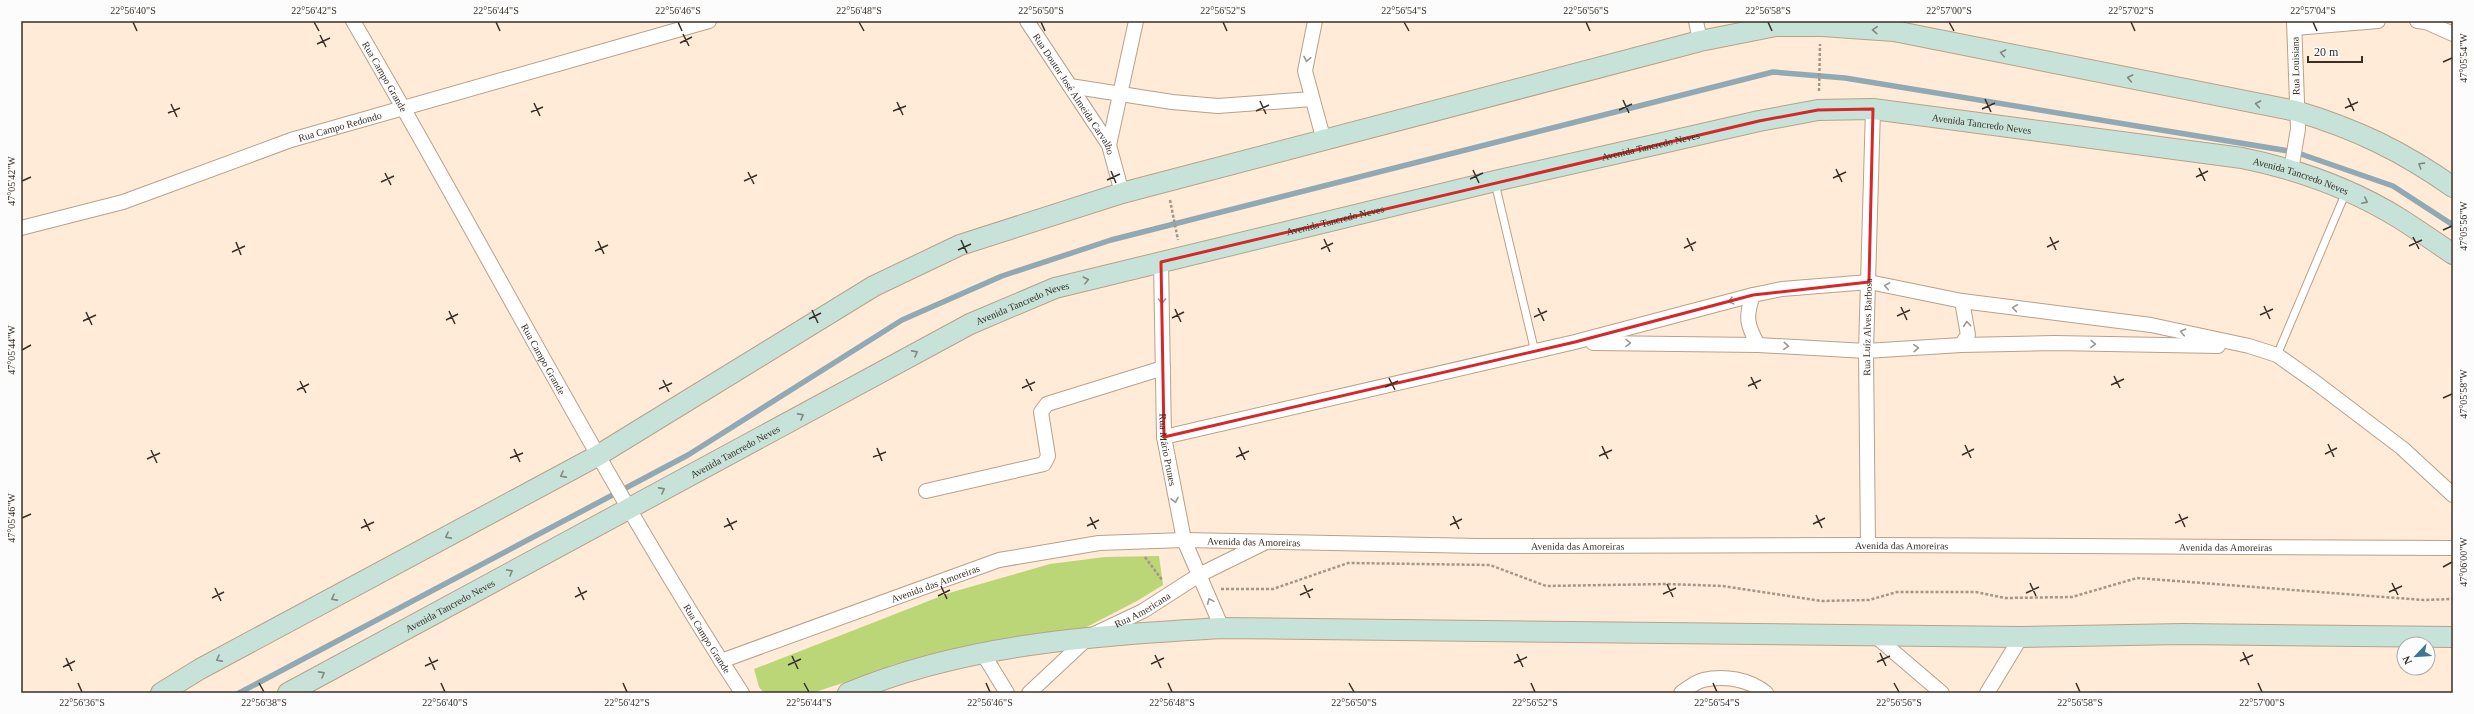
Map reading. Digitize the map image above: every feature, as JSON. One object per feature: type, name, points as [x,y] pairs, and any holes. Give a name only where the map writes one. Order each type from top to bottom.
[{"type":"main road","points":[[161,693],[207,666],[601,462],[874,286],[960,245],[1122,193],[1700,41],[1776,26],[1822,26],[1894,32],[2297,120],[2342,125],[2378,141],[2421,164],[2453,187]]},
{"type":"main road","name":"Avenida Tancredo Neves","points":[[288,693],[625,504],[992,314],[1055,288],[1495,182],[1759,121],[1818,110],[1873,109],[2292,164],[2398,218],[2453,254]]},
{"type":"main road","points":[[848,693],[904,672],[982,652],[1090,636],[1222,628],[2021,637],[2183,634],[2453,637]]},
{"type":"street","name":"Rua Campo Grande","points":[[353,21],[625,504],[742,693]]},
{"type":"street","name":"Rua Campo Redondo","points":[[21,228],[123,202],[291,140],[709,21]]},
{"type":"street","name":"Rua Doutor José Almeida Carvalho","points":[[1027,21],[1109,145],[1122,193]]},
{"type":"street","points":[[1109,145],[1136,21]]},
{"type":"street","points":[[1314,21],[1305,71],[1324,141]]},
{"type":"street","points":[[1696,21],[1700,41]]},
{"type":"street","points":[[2294,24],[2378,21]]},
{"type":"street","points":[[2417,21],[2426,22],[2453,34]]},
{"type":"street","name":"Rua Louisiana","points":[[2292,164],[2297,120],[2294,24]]},
{"type":"street","points":[[1070,86],[1120,95],[1218,106],[1312,99]]},
{"type":"street","name":"Rua Luíz Alves Barbosa","points":[[1868,545],[1866,351],[1873,109]]},
{"type":"street","name":"Rua Mário Prunes","points":[[1162,262],[1164,437],[1184,540],[1222,628]]},
{"type":"street","points":[[1164,437],[1535,352],[1753,295],[1782,289],[1869,282],[1962,301],[2151,325],[2249,346],[2277,355],[2402,448],[2453,495]]},
{"type":"street","points":[[1753,295],[1747,311],[1748,328],[1758,345]]},
{"type":"street","points":[[1961,345],[1968,335],[1962,301]]},
{"type":"street","points":[[1575,342],[1758,345],[1866,351],[1961,345],[2054,343],[2249,346]]},
{"type":"street","points":[[926,491],[1044,464],[1048,456],[1041,412],[1042,408],[1048,404],[1163,368]]},
{"type":"street","name":"Avenida das Amoreiras","points":[[721,661],[999,560],[1099,543],[1184,540],[1479,546],[1868,545],[2453,548]]},
{"type":"street","name":"Rua Americana","points":[[1029,693],[1090,636],[1143,611],[1199,575],[1266,542]]},
{"type":"street","points":[[1874,635],[1942,693]]},
{"type":"street","points":[[1988,693],[2021,637]]},
{"type":"street","points":[[982,652],[1007,693]]},
{"type":"street","points":[[1681,693],[1702,680],[1726,677],[1756,685],[1766,693]]},
{"type":"lane","points":[[1495,182],[1535,352]]},
{"type":"lane","points":[[2277,355],[2346,192]]},
{"type":"path","points":[[1819,56],[1819,94]]},
{"type":"path","points":[[1171,208],[1179,244]]},
{"type":"highlighted area","points":[[1873,109],[1869,282],[1753,295],[1575,342],[1164,437],[1161,262],[1759,121],[1818,110]]},
{"type":"green space","points":[[1159,556],[1163,585],[1137,601],[1071,635],[1028,641],[983,642],[892,665],[874,673],[812,693],[764,693],[759,687],[754,669],[949,593],[1050,564],[1105,557]]},
{"type":"waterway","points":[[239,693],[688,455],[902,320],[1002,276],[1111,240],[1773,72],[1845,78],[2295,152],[2393,186],[2453,225]]}]
